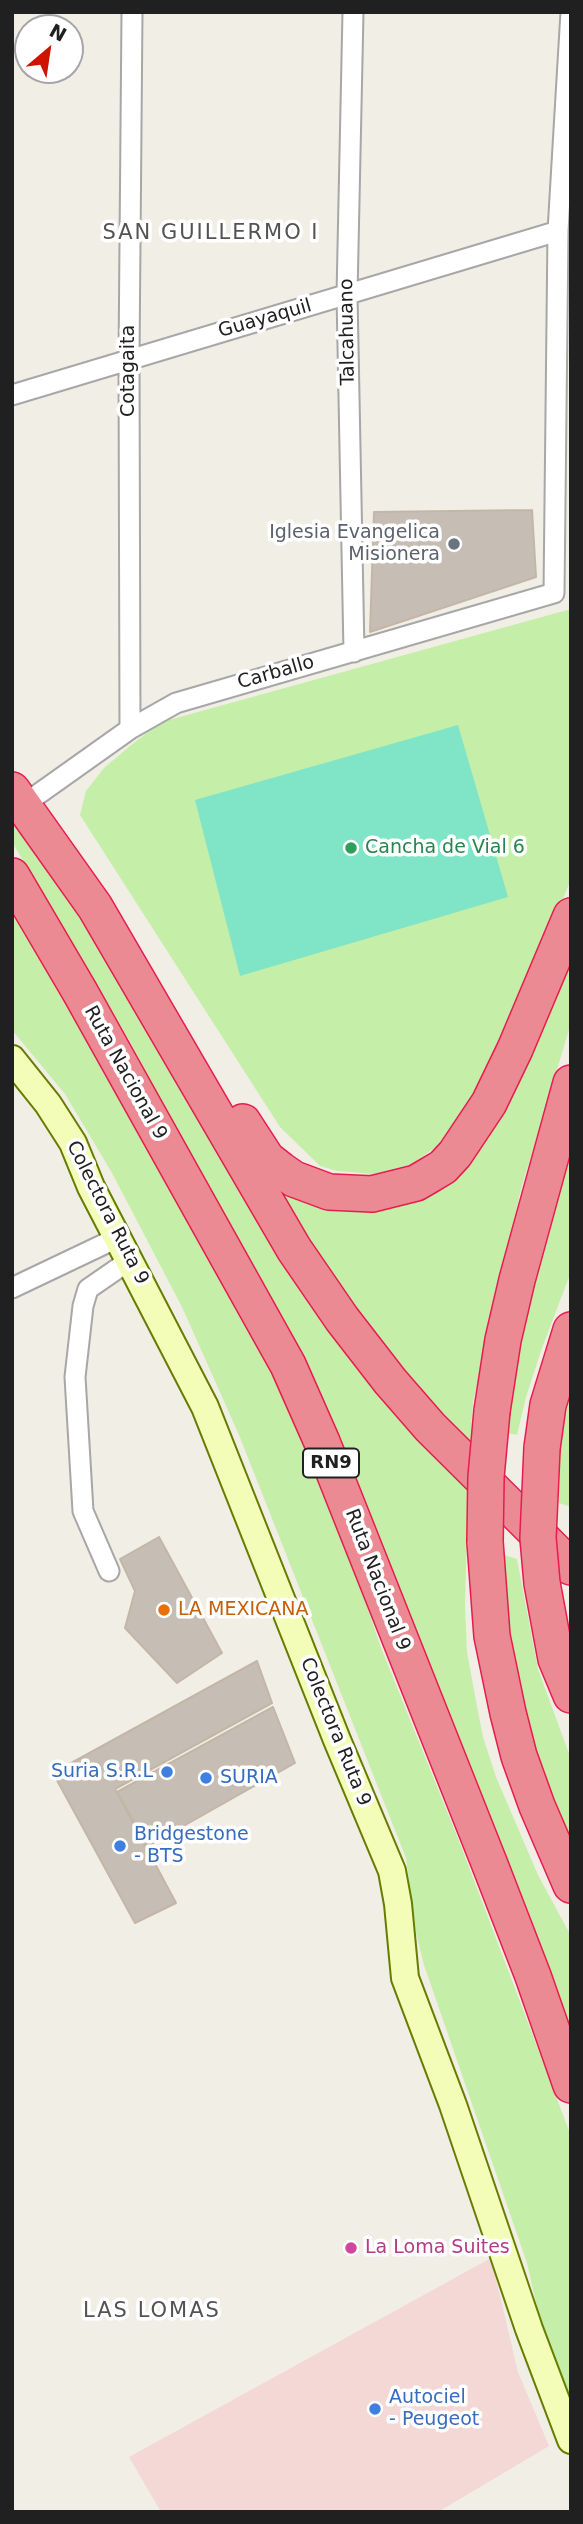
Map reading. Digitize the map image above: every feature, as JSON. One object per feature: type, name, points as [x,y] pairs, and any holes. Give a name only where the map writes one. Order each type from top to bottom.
[{"type":"highway","points":[[18,797],[94,907],[294,1249],[342,1319],[390,1381],[556,1575]]},
{"type":"highway","name":"Ruta Nacional 9","points":[[12,876],[100,1027],[288,1365],[322,1441],[490,1865],[571,2085]]},
{"type":"highway","points":[[94,907],[128,939],[154,976],[267,1158],[294,1179],[310,1186],[329,1192],[350,1194],[372,1194],[416,1183],[443,1167],[455,1154],[477,1125],[504,1073],[571,916]]},
{"type":"highway","points":[[571,1083],[503,1340],[492,1411],[486,1477],[485,1542],[492,1636],[505,1702],[519,1756],[537,1806],[571,1885]]},
{"type":"highway","points":[[571,1330],[548,1405],[542,1448],[538,1538],[556,1575],[556,1660],[571,1695]]},
{"type":"street","name":"Cotagaita","points":[[130,729],[132,12]]},
{"type":"street","name":"Talcahuano","points":[[353,12],[347,295],[354,652]]},
{"type":"street","points":[[558,231],[566,170],[570,12]]},
{"type":"street","name":"Guayaquil","points":[[12,395],[558,231]]},
{"type":"street","name":"Carballo","points":[[18,797],[159,711],[188,699],[554,593],[558,231]]},
{"type":"street","name":"Colectora Ruta 9","points":[[12,1059],[48,1104],[73,1143],[205,1407],[337,1740],[385,1853],[396,1887],[405,1978],[453,2105],[529,2329],[571,2440]]},
{"type":"street","points":[[12,1288],[124,1249]]},
{"type":"street","points":[[109,1571],[83,1511],[75,1377],[83,1306],[88,1289],[124,1249]]},
{"type":"shaded area","name":"Autociel - Peugeot","points":[[491,2258],[518,2372],[549,2446],[438,2512],[161,2512],[129,2457]]},
{"type":"green space","points":[[571,609],[571,879],[518,1011],[482,1087],[449,1138],[412,1164],[374,1174],[337,1171],[320,1166],[280,1127],[80,815],[86,791],[104,768],[148,732],[169,720]]},
{"type":"green space","name":"Cancha de Vial 6","points":[[458,725],[508,897],[240,976],[195,800]]},
{"type":"green space","points":[[12,807],[468,1487],[465,1607],[467,1652],[475,1696],[483,1737],[496,1777],[538,1875],[571,1936],[571,2037],[237,1240],[129,1040],[12,842]]},
{"type":"green space","points":[[12,900],[217,1256],[325,1481],[380,1645],[461,1846],[571,2136],[571,2406],[544,2338],[527,2263],[424,1965],[416,1933],[406,1858],[239,1435],[182,1307],[112,1173],[65,1094],[12,1030]]},
{"type":"green space","points":[[571,956],[571,1023],[521,1189],[473,1402],[470,1445],[384,1347],[325,1267],[275,1183],[410,1197]]},
{"type":"green space","points":[[571,1129],[571,1272],[542,1348],[517,1435],[502,1432],[518,1334]]},
{"type":"green space","points":[[571,1387],[571,1507],[559,1503],[558,1459]]},
{"type":"green space","points":[[498,1553],[517,1559],[538,1669],[571,1759],[571,1845],[548,1790],[528,1726],[504,1610]]},
{"type":"building","name":"Iglesia Evangelica Misionera","points":[[532,510],[536,577],[370,632],[374,512]]},
{"type":"building","name":"LA MEXICANA","points":[[159,1537],[222,1653],[177,1683],[125,1628],[135,1591],[120,1559]]},
{"type":"building","name":"Bridgestone - BTS","points":[[257,1661],[272,1703],[115,1789],[176,1903],[135,1923],[53,1773]]},
{"type":"building","name":"SURIA","points":[[273,1707],[295,1763],[148,1846],[117,1792]]},
{"type":"place","name":"Iglesia Evangelica Misionera","points":[[454,544]]},
{"type":"place","name":"Cancha de Vial 6","points":[[351,848]]},
{"type":"place","name":"LA MEXICANA","points":[[164,1610]]},
{"type":"place","name":"Suria S.R.L","points":[[167,1772]]},
{"type":"place","name":"SURIA","points":[[206,1778]]},
{"type":"place","name":"Bridgestone - BTS","points":[[120,1846]]},
{"type":"place","name":"La Loma Suites","points":[[351,2248]]},
{"type":"place","name":"Autociel - Peugeot","points":[[375,2409]]},
{"type":"district","name":"SAN GUILLERMO I","points":[[211,234]]},
{"type":"district","name":"LAS LOMAS","points":[[152,2312]]}]
